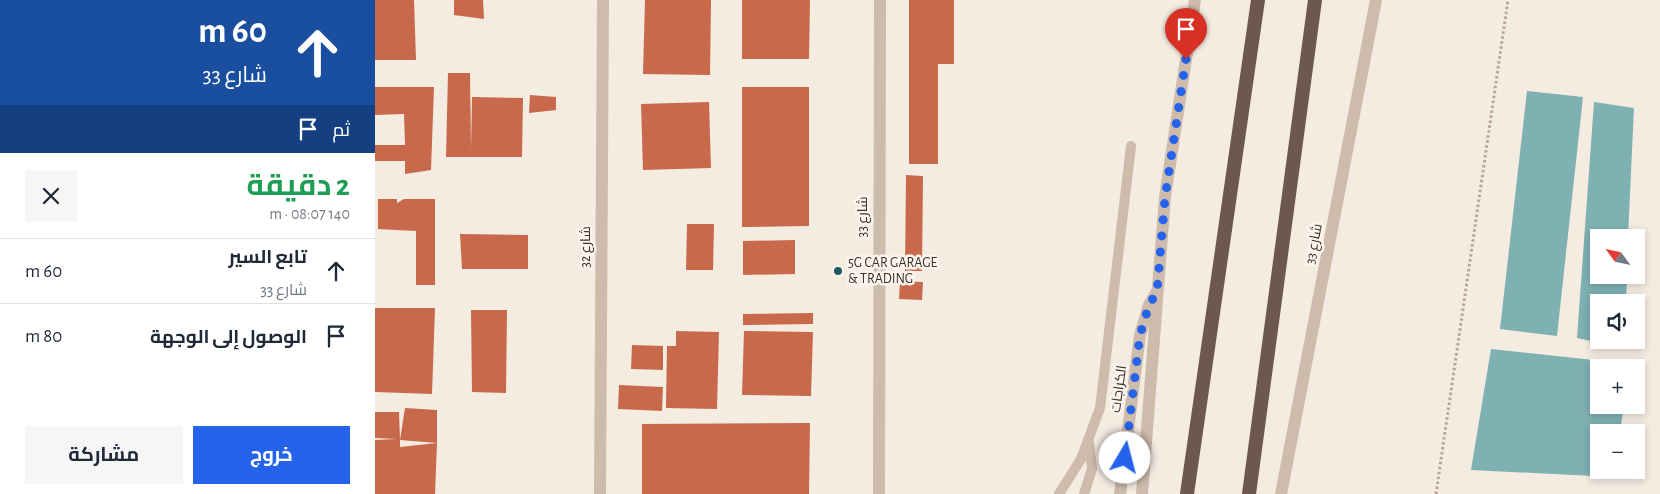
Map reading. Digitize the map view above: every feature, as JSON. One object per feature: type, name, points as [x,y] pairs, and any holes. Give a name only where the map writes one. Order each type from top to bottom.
[{"type":"highway","points":[[1187,494],[1258,0]]},
{"type":"highway","points":[[1249,494],[1315,0]]},
{"type":"street","name":"شارع 32","points":[[600,494],[603,0]]},
{"type":"street","name":"شارع 33","points":[[879,494],[880,0]]},
{"type":"street","points":[[1142,494],[1165,198],[1195,0]]},
{"type":"street","name":"شارع 33","points":[[1281,494],[1376,0]]},
{"type":"street","name":"الكراجات","points":[[1120,494],[1140,335],[1149,305],[1157,292]]},
{"type":"lane","points":[[1059,494],[1073,474],[1089,442],[1103,391],[1131,146]]},
{"type":"lane","points":[[1084,494],[1092,469],[1089,442]]},
{"type":"path","points":[[1436,494],[1507,0]]},
{"type":"water","points":[[1527,91],[1583,97],[1557,336],[1500,329]]},
{"type":"water","points":[[1594,102],[1634,108],[1628,229],[1590,229],[1590,284],[1627,284],[1626,294],[1590,294],[1590,341],[1577,338]]},
{"type":"water","points":[[1491,349],[1590,360],[1590,414],[1623,414],[1621,424],[1590,424],[1590,476],[1471,470]]},
{"type":"building","points":[[375,0],[414,0],[416,60],[375,60]]},
{"type":"building","points":[[454,0],[483,0],[484,19],[454,15]]},
{"type":"building","points":[[645,0],[711,0],[710,75],[643,74]]},
{"type":"building","points":[[742,0],[810,0],[809,59],[742,59]]},
{"type":"building","points":[[909,0],[954,0],[954,64],[938,64],[938,164],[909,164]]},
{"type":"building","points":[[448,73],[470,73],[471,149],[472,97],[523,98],[522,157],[446,157]]},
{"type":"building","points":[[375,87],[434,87],[431,170],[405,174],[405,161],[375,161],[375,145],[405,145],[404,114],[375,115]]},
{"type":"building","points":[[742,87],[809,87],[809,226],[742,227]]},
{"type":"building","points":[[530,95],[556,97],[556,110],[529,113]]},
{"type":"building","points":[[709,102],[711,168],[643,170],[641,104]]},
{"type":"building","points":[[906,175],[923,176],[922,271],[905,271]]},
{"type":"building","points":[[378,199],[397,199],[397,203],[404,199],[435,199],[435,285],[416,285],[416,231],[378,229]]},
{"type":"building","points":[[687,224],[714,224],[713,270],[686,270]]},
{"type":"building","points":[[460,234],[528,235],[528,269],[462,269]]},
{"type":"building","points":[[795,240],[795,274],[743,275],[743,241]]},
{"type":"building","points":[[900,281],[923,282],[922,300],[899,299]]},
{"type":"building","points":[[375,308],[435,308],[432,394],[375,392]]},
{"type":"building","points":[[471,310],[507,310],[506,393],[472,392]]},
{"type":"building","points":[[813,313],[813,324],[743,325],[743,314]]},
{"type":"building","points":[[676,331],[719,332],[717,409],[666,408],[667,346],[676,346]]},
{"type":"building","points":[[744,331],[813,332],[811,396],[742,395]]},
{"type":"building","points":[[632,345],[663,346],[663,370],[631,369]]},
{"type":"building","points":[[619,385],[663,387],[662,411],[618,409]]},
{"type":"building","points":[[405,408],[437,410],[437,443],[400,440]]},
{"type":"building","points":[[375,412],[399,412],[400,447],[437,443],[435,494],[375,494],[375,440],[397,439],[375,438]]},
{"type":"building","points":[[810,423],[809,494],[642,494],[642,424]]},
{"type":"place","name":"5G CAR GARAGE & TRADING","points":[[838,271]]},
{"type":"route","points":[[1125,458],[1140,335],[1149,305],[1157,292],[1165,198],[1186,59]]}]
